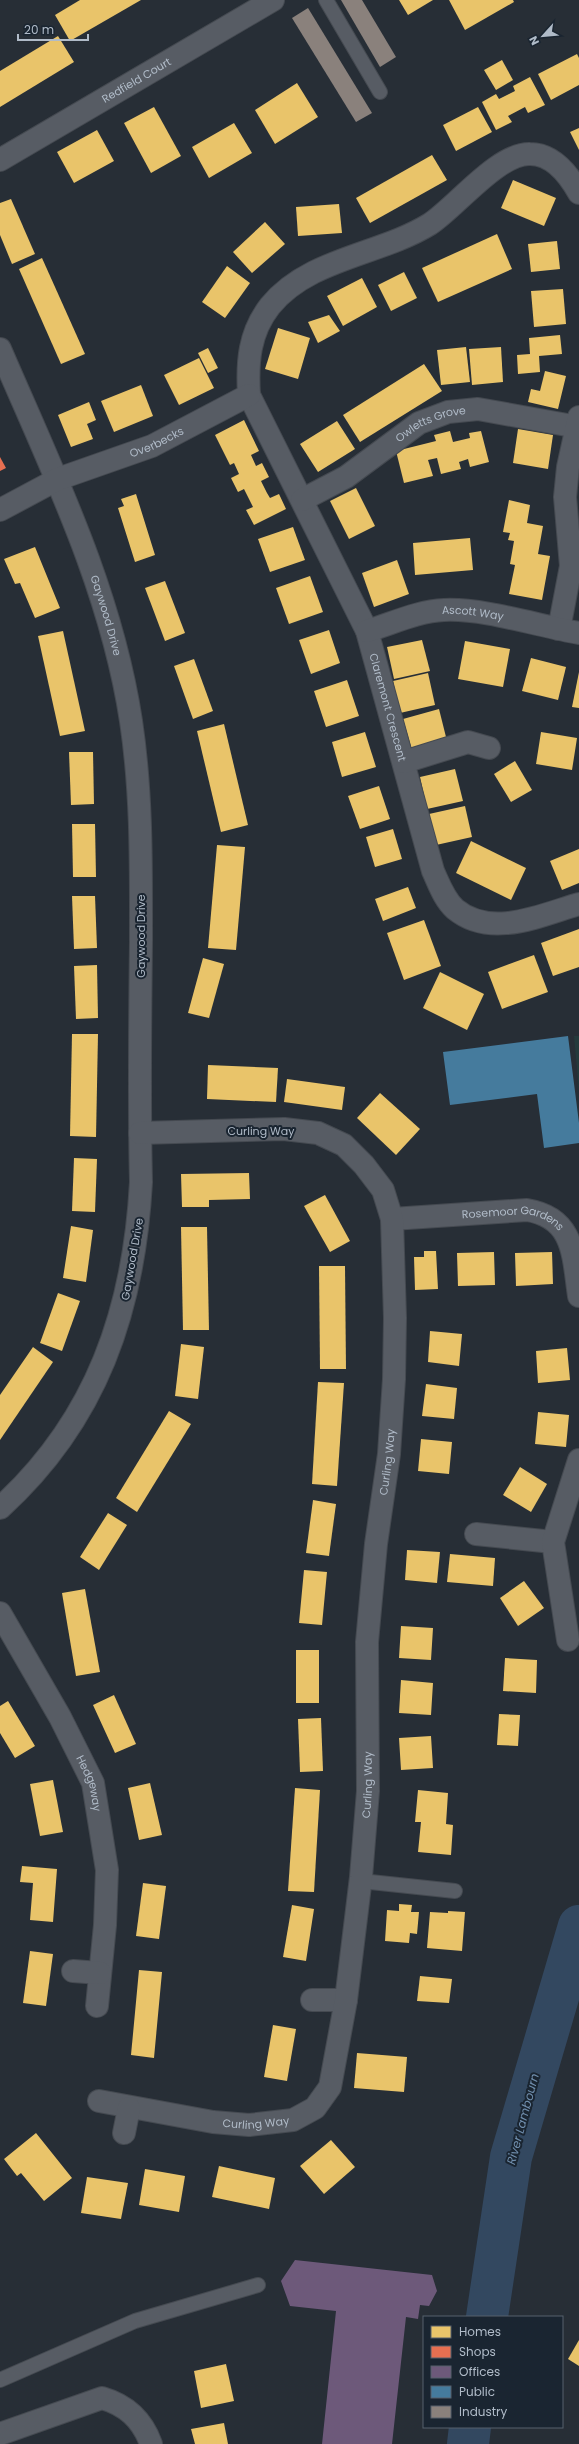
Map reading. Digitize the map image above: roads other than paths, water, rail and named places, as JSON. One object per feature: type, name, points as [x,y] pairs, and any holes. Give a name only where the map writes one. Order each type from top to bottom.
[{"type":"street","name":"Redfield Court","points":[[0,160],[273,0]]},
{"type":"street","points":[[249,395],[248,360],[254,334],[271,306],[300,281],[331,265],[407,237],[431,223],[490,173],[512,158],[528,154],[541,156],[566,173],[579,193]]},
{"type":"street","name":"Gaywood Drive","points":[[0,349],[58,479],[98,585],[131,721],[141,838],[141,1182],[139,1228],[130,1281],[120,1319],[107,1356],[92,1387],[52,1451],[0,1508]]},
{"type":"street","name":"Overbecks","points":[[0,510],[58,479],[152,446],[249,395]]},
{"type":"street","name":"Claremont Crescent","points":[[249,395],[367,631],[434,871],[442,892],[454,908],[469,918],[501,925],[579,904]]},
{"type":"street","name":"Owletts Grove","points":[[302,500],[346,476],[419,423],[448,412],[478,409],[578,422]]},
{"type":"street","points":[[569,631],[571,566],[566,497],[568,467],[578,422]]},
{"type":"street","name":"Ascott Way","points":[[367,631],[442,610],[464,610],[569,631]]},
{"type":"street","points":[[404,762],[468,742],[489,748]]},
{"type":"street","name":"Curling Way","points":[[99,2102],[212,2122],[241,2125],[293,2120],[315,2108],[330,2087],[346,2000],[361,1881],[368,1791],[367,1642],[376,1544],[388,1454],[394,1379],[395,1318],[392,1219],[383,1190],[364,1165],[344,1145],[318,1133],[284,1129],[140,1133]]},
{"type":"street","name":"Rosemoor Gardens","points":[[392,1219],[527,1210],[540,1212],[552,1219],[564,1231],[572,1244],[579,1296]]},
{"type":"street","points":[[568,1640],[553,1542],[579,1460]]},
{"type":"street","points":[[476,1534],[553,1542]]},
{"type":"street","name":"Hedgeway","points":[[0,1613],[60,1717],[93,1783],[107,1870],[106,1925],[97,2006]]},
{"type":"street","points":[[74,1971],[100,1973]]},
{"type":"street","points":[[312,2000],[346,2000]]},
{"type":"street","points":[[124,2133],[129,2108]]},
{"type":"street","points":[[0,2434],[102,2398],[125,2407],[136,2417],[151,2444]]},
{"type":"lane","points":[[326,0],[380,92]]},
{"type":"lane","points":[[361,1881],[455,1891]]},
{"type":"lane","points":[[0,2380],[135,2320],[258,2285]]},
{"type":"waterway","name":"River Lambourn","points":[[487,2316],[511,2157],[579,1926]]},
{"type":"waterway","name":"River Lambourn","points":[[468,2444],[470,2428]]}]
